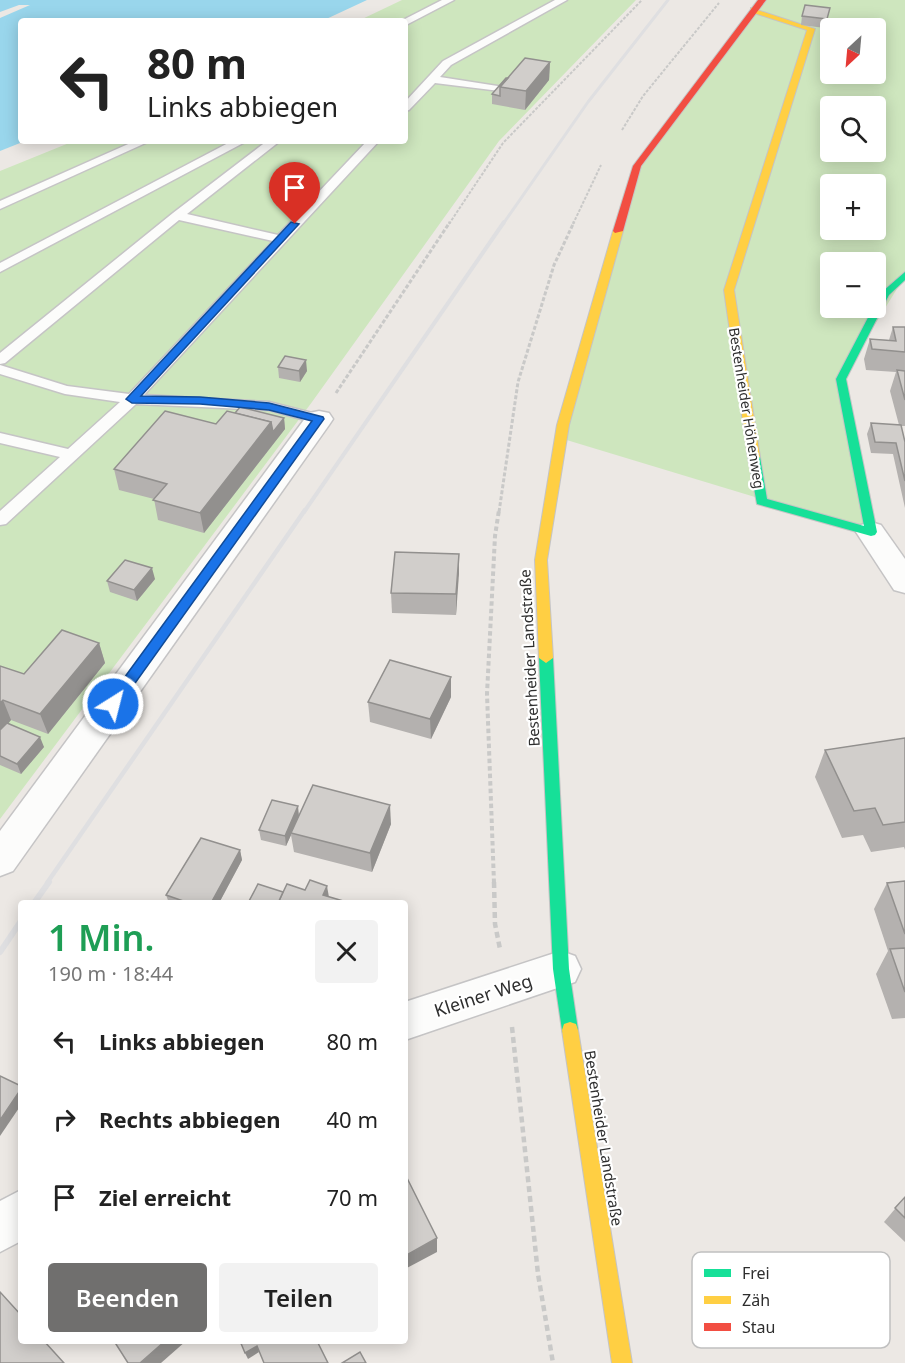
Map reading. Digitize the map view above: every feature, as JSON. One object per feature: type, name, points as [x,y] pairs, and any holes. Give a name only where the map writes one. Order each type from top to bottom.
[{"type":"main road","name":"Bestenheider Höhenweg","points":[[758,5],[811,29],[729,291],[761,501],[871,532]]},
{"type":"main road","name":"Bestenheider Landstraße","points":[[622,1363],[561,969],[541,560],[563,425],[637,166],[758,5]]},
{"type":"main road","points":[[871,532],[841,379],[885,294],[905,275]]},
{"type":"street","points":[[6,842],[319,419]]},
{"type":"street","points":[[871,532],[905,582]]},
{"type":"street","name":"Kleiner Weg","points":[[408,1020],[561,969]]},
{"type":"street","points":[[0,1229],[18,1215]]},
{"type":"lane","points":[[408,20],[449,0]]},
{"type":"lane","points":[[408,105],[447,63],[562,0]]},
{"type":"lane","points":[[432,79],[504,90]]},
{"type":"lane","points":[[0,205],[137,144]]},
{"type":"lane","points":[[0,268],[235,144]]},
{"type":"lane","points":[[0,360],[177,216],[270,144]]},
{"type":"lane","points":[[0,520],[132,399],[370,144]]},
{"type":"lane","points":[[177,216],[280,239]]},
{"type":"lane","points":[[0,369],[65,390],[132,399],[269,406],[319,419]]},
{"type":"lane","points":[[0,438],[70,455]]},
{"type":"path","points":[[319,419],[502,143],[642,0]]},
{"type":"path","points":[[508,987],[538,1274],[553,1363]]},
{"type":"green space","points":[[402,0],[636,0],[499,141],[312,402],[0,819],[0,171],[67,144],[408,144],[408,18],[364,18]]},
{"type":"green space","points":[[763,0],[905,0],[905,276],[886,307],[886,252],[820,252],[820,318],[879,318],[841,379],[871,532],[560,438],[637,166]]},
{"type":"water","points":[[0,0],[367,0],[328,18],[18,18],[18,144],[0,151],[0,18],[30,5],[19,5],[0,12]]},
{"type":"building","points":[[805,5],[830,8],[827,18],[802,16]]},
{"type":"building","points":[[525,58],[550,62],[526,91],[500,87]]},
{"type":"building","points":[[508,78],[500,87],[500,96],[492,94]]},
{"type":"building","points":[[893,327],[905,327],[905,352],[872,349],[870,339],[896,341]]},
{"type":"building","points":[[285,356],[306,360],[299,371],[278,367]]},
{"type":"building","points":[[897,370],[905,371],[905,400]]},
{"type":"building","points":[[240,407],[284,418],[273,432],[271,422],[235,413]]},
{"type":"building","points":[[165,411],[216,424],[227,411],[271,422],[200,513],[153,500],[167,484],[114,469]]},
{"type":"building","points":[[871,423],[901,425],[905,442],[905,481],[896,443],[875,442]]},
{"type":"building","points":[[395,552],[459,554],[456,594],[391,593]]},
{"type":"building","points":[[125,560],[152,568],[134,590],[107,581]]},
{"type":"building","points":[[62,630],[99,643],[40,714],[3,700],[0,703],[0,666],[24,674]]},
{"type":"building","points":[[390,660],[451,677],[430,719],[368,702]]},
{"type":"building","points":[[7,723],[40,737],[17,764],[0,756],[0,730]]},
{"type":"building","points":[[905,738],[905,822],[883,825],[875,808],[854,811],[825,750]]},
{"type":"building","points":[[313,785],[390,805],[370,853],[291,833]]},
{"type":"building","points":[[272,800],[298,806],[285,836],[259,830]]},
{"type":"building","points":[[201,838],[240,850],[213,900],[180,900],[166,895]]},
{"type":"building","points":[[310,880],[327,886],[323,895],[340,900],[279,900],[287,884],[305,890]]},
{"type":"building","points":[[905,881],[905,934],[887,883]]},
{"type":"building","points":[[258,884],[283,892],[279,900],[250,900]]},
{"type":"building","points":[[905,948],[905,992],[890,949]]},
{"type":"building","points":[[0,1076],[18,1085],[18,1093],[0,1120]]},
{"type":"building","points":[[408,1180],[437,1238],[408,1254]]},
{"type":"building","points":[[905,1197],[905,1218],[895,1208]]},
{"type":"building","points":[[0,1292],[18,1312],[18,1344],[47,1344],[64,1363],[0,1363]]},
{"type":"building","points":[[116,1344],[162,1344],[140,1363],[128,1363]]},
{"type":"building","points":[[241,1344],[318,1344],[328,1363],[264,1363],[257,1346],[245,1353]]},
{"type":"building","points":[[360,1352],[366,1363],[342,1363]]},
{"type":"railway","points":[[503,224],[588,102],[668,0]]},
{"type":"railway","points":[[304,512],[504,222]]},
{"type":"railway","points":[[47,883],[305,510]]},
{"type":"railway","points":[[36,900],[49,882]]},
{"type":"railway","points":[[0,952],[18,925]]},
{"type":"traffic: fast","points":[[754,457],[761,501],[871,532],[841,379],[885,294],[905,275]]},
{"type":"traffic: fast","points":[[546,658],[561,969],[570,1030]]},
{"type":"traffic: slow","points":[[754,10],[811,29],[729,290],[754,457]]},
{"type":"traffic: slow","points":[[546,658],[541,560],[563,425],[618,231]]},
{"type":"traffic: slow","points":[[570,1030],[622,1363]]},
{"type":"traffic: jam","points":[[618,231],[637,166],[762,0]]},
{"type":"route","points":[[113,704],[319,419],[269,406],[132,399],[191,333],[295,224]]}]
